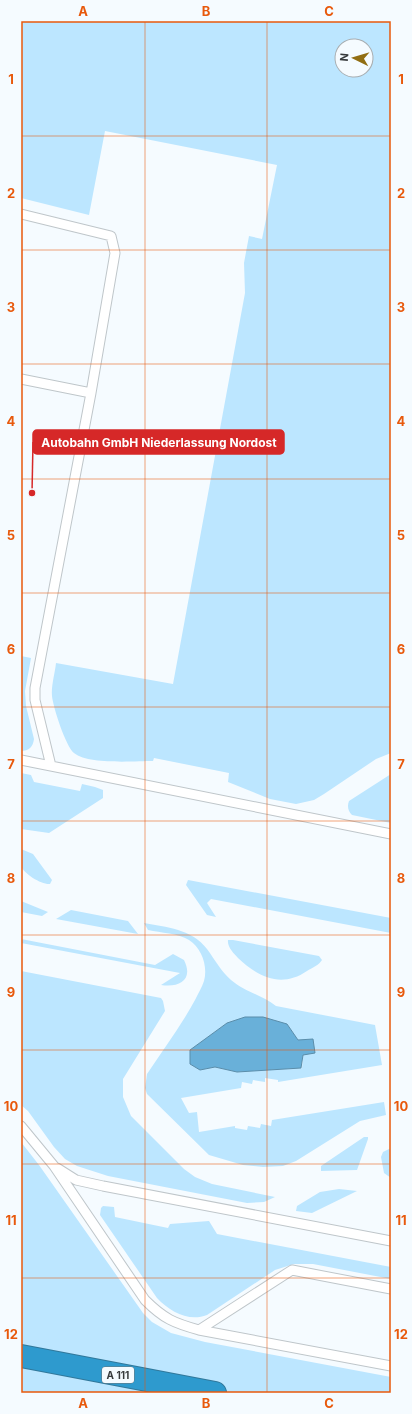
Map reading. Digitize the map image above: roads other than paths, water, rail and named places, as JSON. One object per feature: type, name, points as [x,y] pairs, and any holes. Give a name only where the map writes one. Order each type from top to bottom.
[{"type":"highway","name":"A 111","points":[[21,1356],[215,1393]]},
{"type":"lane","points":[[21,214],[111,236],[115,253],[35,688],[35,700],[51,766]]},
{"type":"lane","points":[[21,380],[90,393]]},
{"type":"lane","points":[[21,760],[391,834]]},
{"type":"lane","points":[[21,1126],[54,1166],[145,1300],[160,1315],[181,1325],[199,1330],[391,1366]]},
{"type":"lane","points":[[54,1166],[76,1180],[102,1186],[391,1241]]},
{"type":"lane","points":[[199,1330],[292,1270],[391,1289]]},
{"type":"place","name":"Autobahn GmbH Niederlassung Nordost","points":[[32,493]]}]
